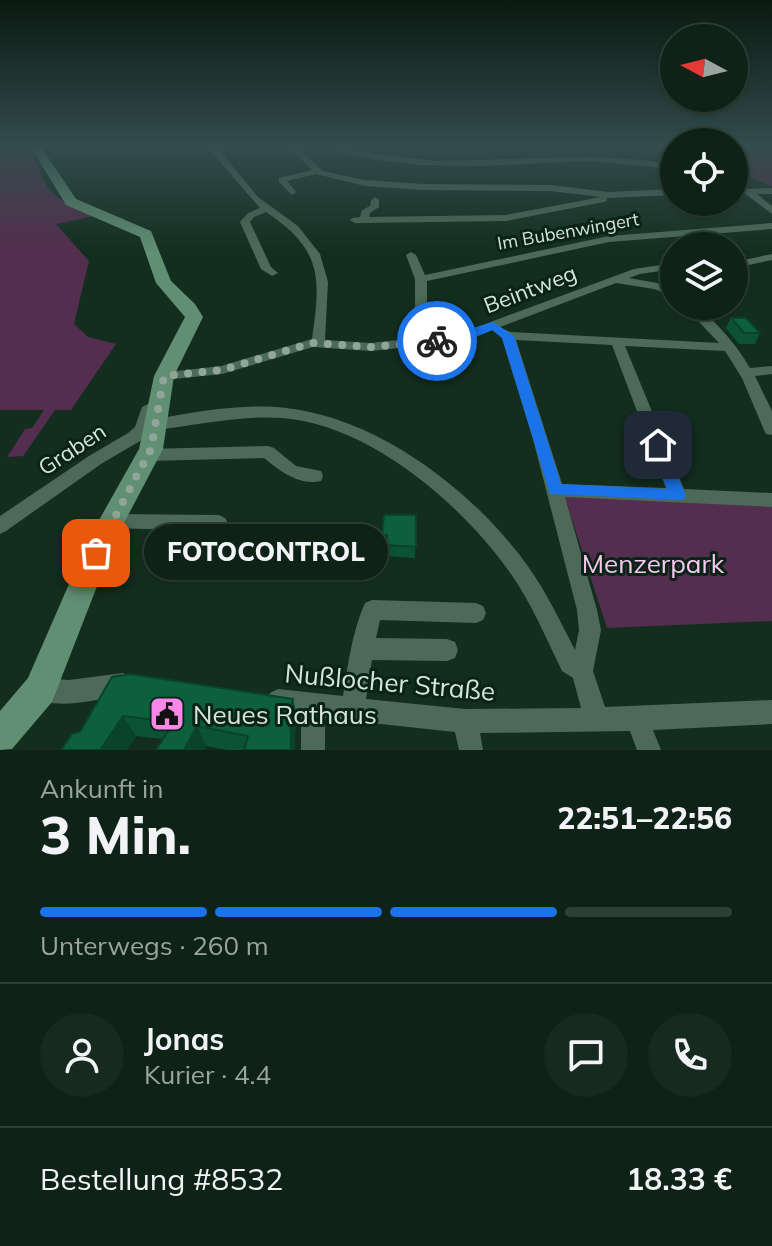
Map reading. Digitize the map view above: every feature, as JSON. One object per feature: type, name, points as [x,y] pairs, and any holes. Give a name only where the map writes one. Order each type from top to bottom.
[{"type":"street","points":[[0,737],[40,690],[110,521],[148,455],[164,376],[193,324],[192,310],[161,278],[152,244],[146,234],[71,202],[58,182]]},
{"type":"street","points":[[243,182],[267,209],[296,229],[320,261],[325,290],[318,343]]},
{"type":"street","points":[[284,182],[292,192]]},
{"type":"street","points":[[369,182],[424,187],[545,187],[608,195],[660,193]]},
{"type":"street","points":[[748,191],[772,191]]},
{"type":"street","points":[[748,193],[772,211]]},
{"type":"street","points":[[375,200],[374,207],[365,212],[360,220],[506,218],[574,207],[608,195]]},
{"type":"street","points":[[267,209],[251,215],[245,222],[266,269],[272,273]]},
{"type":"street","name":"Im Bubenwingert","points":[[421,279],[609,239],[772,226]]},
{"type":"street","points":[[411,255],[421,279],[421,342]]},
{"type":"street","points":[[748,262],[772,257]]},
{"type":"street","name":"Beintweg","points":[[164,376],[222,370],[303,345],[318,343],[371,347],[500,331],[616,280],[645,269],[660,267]]},
{"type":"street","points":[[616,280],[660,287]]},
{"type":"street","points":[[706,320],[748,373],[772,430]]},
{"type":"street","points":[[597,720],[582,671],[589,622],[555,490],[500,331],[617,342],[729,347]]},
{"type":"street","points":[[617,342],[678,496]]},
{"type":"street","points":[[748,373],[772,370]]},
{"type":"street","name":"Graben","points":[[0,526],[82,468],[134,437],[142,430],[147,411],[157,414]]},
{"type":"street","points":[[157,414],[286,414],[330,423],[378,445],[440,487],[478,520],[518,568],[570,663],[582,671]]},
{"type":"street","points":[[148,455],[268,452],[291,471],[315,476]]},
{"type":"street","points":[[555,490],[772,500]]},
{"type":"street","points":[[110,521],[219,523]]},
{"type":"street","points":[[353,710],[362,649],[372,610],[476,613]]},
{"type":"street","points":[[362,649],[447,650]]},
{"type":"street","points":[[40,690],[100,697],[142,681]]},
{"type":"street","name":"Nußlocher Straße","points":[[255,697],[313,707],[465,721],[637,719],[772,712]]},
{"type":"street","points":[[313,707],[313,750]]},
{"type":"street","points":[[637,719],[649,750]]},
{"type":"street","points":[[465,721],[471,750]]},
{"type":"green space","points":[[0,182],[44,182],[64,202],[95,216],[56,224],[89,261],[74,324],[88,337],[116,344],[71,410],[55,410],[23,456],[7,457],[25,429],[32,428],[44,410],[0,410]]},
{"type":"green space","name":"Menzerpark","points":[[564,495],[772,505],[772,621],[607,628]]},
{"type":"building","points":[[733,320],[748,320],[760,333],[744,333]]},
{"type":"building","points":[[384,515],[416,515],[416,547],[386,545],[387,535],[382,535]]},
{"type":"building","points":[[130,674],[293,699],[290,711],[291,750],[244,750],[248,736],[197,726],[184,750],[156,750],[174,722],[123,716],[100,750],[61,750],[72,734],[80,732],[112,677]]},
{"type":"way so far","points":[[96,553],[110,521],[151,449],[164,376],[222,370],[312,343],[371,347],[437,341]]},
{"type":"place","name":"FOTOCONTROL","points":[[96,553]]},
{"type":"place","name":"Neues Rathaus","points":[[167,714]]},
{"type":"route","points":[[437,341],[463,337],[493,326],[508,336],[555,490],[678,496],[658,445]]}]
